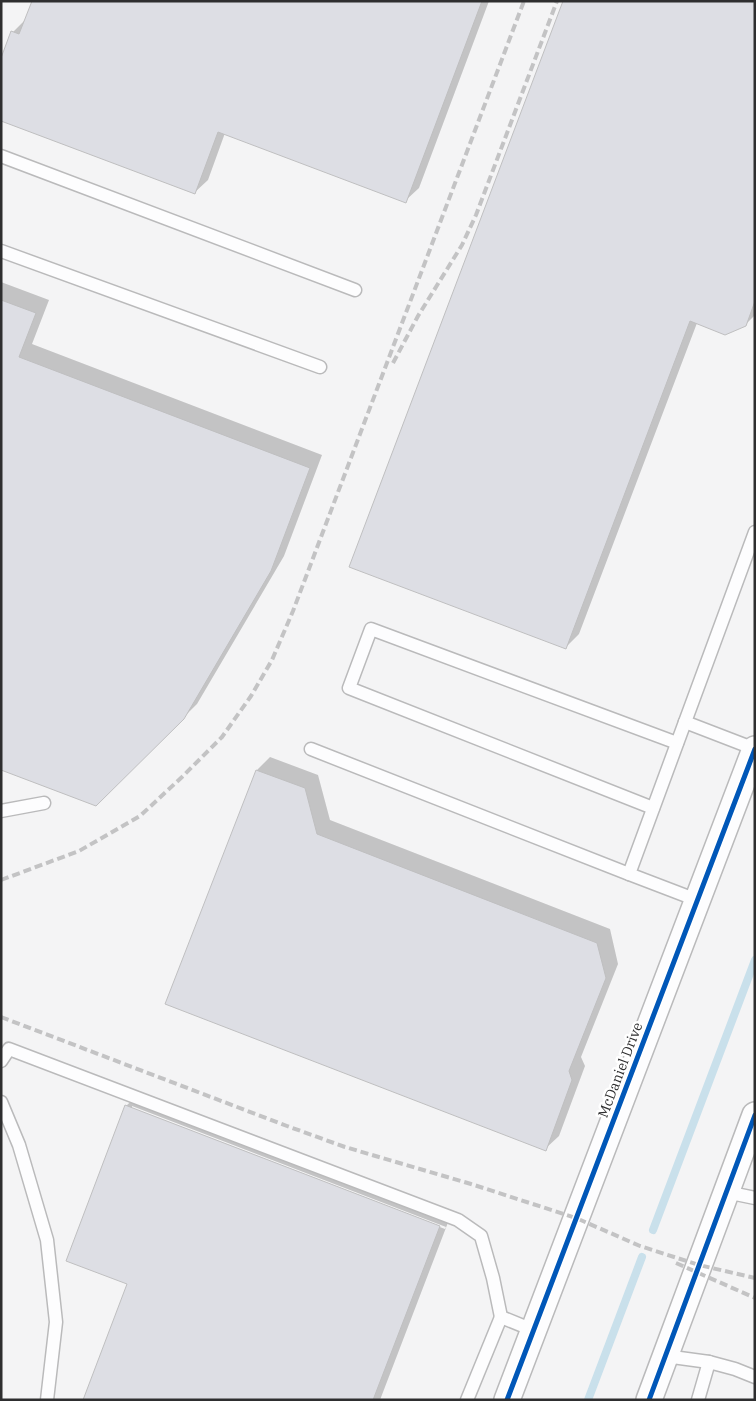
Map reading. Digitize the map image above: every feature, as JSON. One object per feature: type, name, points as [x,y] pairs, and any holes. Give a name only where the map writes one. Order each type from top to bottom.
[{"type":"street","name":"McDaniel Drive","points":[[506,1400],[755,749]]},
{"type":"street","points":[[649,1400],[755,1115]]},
{"type":"lane","points":[[1,156],[355,290]]},
{"type":"lane","points":[[1,251],[320,367]]},
{"type":"lane","points":[[629,874],[755,532]]},
{"type":"lane","points":[[653,808],[349,688],[371,629],[677,743]]},
{"type":"lane","points":[[685,722],[755,749]]},
{"type":"lane","points":[[311,748],[697,900]]},
{"type":"lane","points":[[1,811],[44,803]]},
{"type":"lane","points":[[1,1061],[9,1049],[458,1220],[481,1236],[493,1278],[501,1317],[467,1400]]},
{"type":"lane","points":[[1,1102],[19,1145],[47,1240],[56,1322],[47,1400]]},
{"type":"lane","points":[[726,1192],[755,1198]]},
{"type":"lane","points":[[501,1317],[533,1330]]},
{"type":"lane","points":[[665,1356],[710,1362],[755,1377]]},
{"type":"lane","points":[[698,1400],[710,1362]]},
{"type":"building","points":[[32,1],[482,1],[406,203],[218,132],[195,194],[1,121],[1,58],[11,31],[19,34]]},
{"type":"building","points":[[563,1],[755,1],[755,301],[746,326],[725,335],[690,321],[566,649],[349,567]]},
{"type":"building","points":[[1,300],[36,313],[19,357],[310,468],[271,571],[184,719],[96,806],[1,770]]},
{"type":"building","points":[[256,770],[305,788],[317,834],[597,943],[606,978],[569,1071],[572,1080],[546,1151],[165,1004]]},
{"type":"building","points":[[125,1105],[440,1226],[373,1400],[83,1400],[127,1284],[66,1261]]},
{"type":"waterway","points":[[653,1230],[755,960]]},
{"type":"waterway","points":[[588,1400],[642,1257]]},
{"type":"railway","points":[[1,880],[79,851],[140,816],[222,737],[251,696],[272,660],[293,611],[524,1]]},
{"type":"railway","points":[[393,363],[418,316],[462,245],[476,215],[557,1]]},
{"type":"railway","points":[[1,1017],[345,1147],[471,1184],[576,1218],[640,1246],[699,1265],[755,1278]]},
{"type":"railway","points":[[676,1263],[755,1298]]},
{"type":"cycle path","points":[[507,1400],[755,749]]},
{"type":"cycle path","points":[[649,1400],[755,1115]]}]
